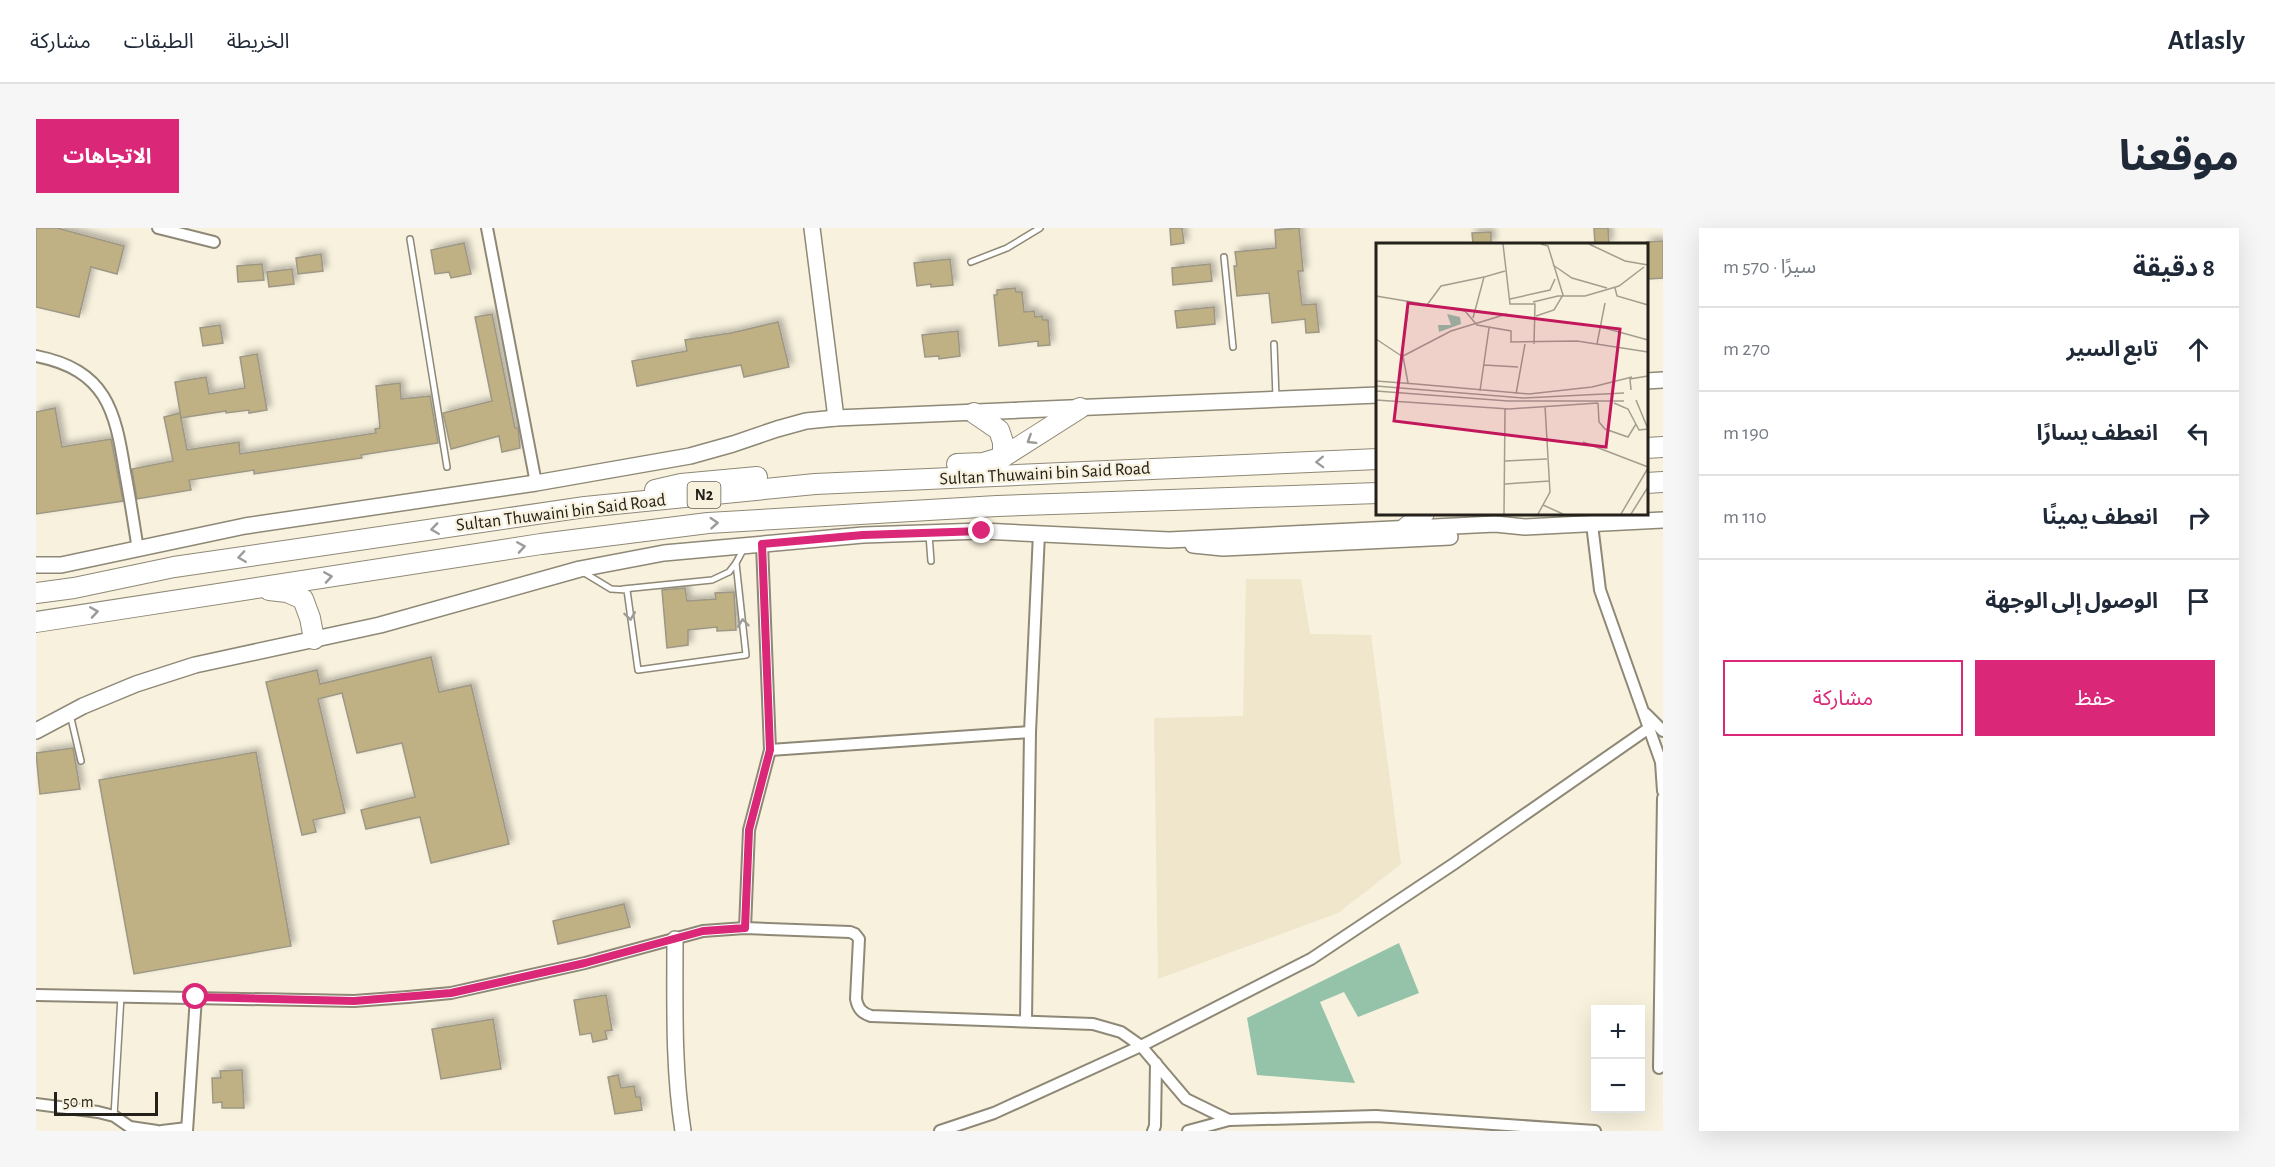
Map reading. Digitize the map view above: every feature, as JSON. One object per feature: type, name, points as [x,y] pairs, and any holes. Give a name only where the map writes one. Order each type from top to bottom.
[{"type":"highway","points":[[585,507],[681,484],[747,477],[983,463],[1003,457],[1080,408]]},
{"type":"highway","points":[[974,413],[999,429],[1003,442],[1003,457]]},
{"type":"highway","points":[[1648,436],[1663,435]]},
{"type":"highway","name":"Sultan Thuwaini bin Said Road","points":[[36,593],[74,588],[174,567],[585,507],[815,484],[1376,459]]},
{"type":"highway","points":[[1648,483],[1663,482]]},
{"type":"highway","name":"Sultan Thuwaini bin Said Road","points":[[36,622],[541,544],[708,523],[997,506],[1376,493]]},
{"type":"highway","points":[[1406,528],[1423,514]]},
{"type":"highway","points":[[255,588],[287,592],[303,599],[314,639]]},
{"type":"street","points":[[158,228],[214,242]]},
{"type":"street","points":[[488,228],[536,483]]},
{"type":"street","points":[[812,228],[836,418]]},
{"type":"street","points":[[36,356],[59,360],[83,374],[101,391],[112,412],[120,436],[138,550]]},
{"type":"street","points":[[1648,381],[1663,380]]},
{"type":"street","points":[[36,566],[61,565],[246,526],[536,483],[690,456],[806,421],[1376,394]]},
{"type":"street","points":[[1169,540],[1187,545],[1219,548],[1352,543],[1481,535],[1525,527],[1663,520]]},
{"type":"street","points":[[36,731],[135,684],[195,665],[451,607],[579,569],[664,553],[863,535],[982,531],[1169,540],[1495,524],[1525,527]]},
{"type":"street","points":[[1592,524],[1600,590],[1661,762],[1663,791]]},
{"type":"street","points":[[1352,543],[1387,537],[1406,528]]},
{"type":"street","points":[[1026,1020],[1030,732],[1039,534]]},
{"type":"street","points":[[745,928],[749,830],[770,750],[762,544]]},
{"type":"street","points":[[1644,712],[1663,731]]},
{"type":"street","points":[[940,1131],[994,1113],[1141,1046],[1311,959],[1455,863],[1649,728]]},
{"type":"street","points":[[770,750],[1030,732]]},
{"type":"street","points":[[1659,1068],[1663,798]]},
{"type":"street","points":[[36,995],[354,1001],[451,993],[585,963],[703,931],[745,928],[855,934],[859,939],[856,999],[858,1008],[863,1014],[1093,1024],[1120,1032],[1141,1046],[1186,1099],[1229,1120]]},
{"type":"street","points":[[675,939],[675,1042],[683,1131]]},
{"type":"street","points":[[162,1131],[187,1130],[196,997]]},
{"type":"street","points":[[1153,1131],[1156,1063]]},
{"type":"street","points":[[36,1104],[114,1116],[130,1127],[157,1131]]},
{"type":"street","points":[[1188,1131],[1229,1120],[1376,1116],[1524,1129],[1595,1131]]},
{"type":"lane","points":[[971,262],[1006,248],[1040,228]]},
{"type":"lane","points":[[410,239],[447,467]]},
{"type":"lane","points":[[1224,257],[1233,347]]},
{"type":"lane","points":[[1274,344],[1276,399]]},
{"type":"lane","points":[[928,533],[931,561]]},
{"type":"lane","points":[[579,569],[611,589],[712,580],[729,572],[746,545]]},
{"type":"lane","points":[[621,589],[627,590],[638,670],[746,655],[736,563]]},
{"type":"lane","points":[[70,713],[81,761]]},
{"type":"lane","points":[[114,1116],[121,996]]},
{"type":"shaded area","points":[[1246,579],[1301,579],[1310,634],[1371,635],[1401,864],[1338,913],[1158,979],[1154,718],[1243,716]]},
{"type":"green space","points":[[1399,943],[1419,993],[1358,1017],[1344,992],[1320,1002],[1355,1083],[1257,1075],[1247,1018]]},
{"type":"building","points":[[36,228],[57,228],[124,246],[117,274],[91,267],[79,317],[36,307]]},
{"type":"building","points":[[1170,228],[1182,228],[1184,243],[1171,245]]},
{"type":"building","points":[[1299,228],[1303,271],[1298,271],[1302,305],[1316,304],[1319,332],[1306,333],[1305,319],[1272,323],[1269,293],[1237,296],[1235,252],[1276,248],[1275,230]]},
{"type":"building","points":[[1594,228],[1608,228],[1609,243],[1595,243]]},
{"type":"building","points":[[1491,232],[1491,243],[1473,243],[1472,233]]},
{"type":"building","points":[[1663,241],[1663,278],[1649,279],[1647,242]]},
{"type":"building","points":[[464,243],[471,274],[451,278],[449,272],[435,274],[431,250]]},
{"type":"building","points":[[321,254],[323,271],[298,274],[296,258]]},
{"type":"building","points":[[950,259],[953,285],[917,286],[914,263]]},
{"type":"building","points":[[262,264],[264,280],[238,282],[237,266]]},
{"type":"building","points":[[1210,264],[1212,281],[1173,285],[1172,268]]},
{"type":"building","points":[[292,269],[294,284],[269,287],[267,272]]},
{"type":"building","points":[[1015,288],[1016,292],[1022,292],[1024,312],[1034,311],[1035,317],[1042,316],[1043,320],[1048,320],[1050,345],[1038,346],[1038,341],[999,346],[994,295],[997,295],[997,290]]},
{"type":"building","points":[[1214,307],[1215,324],[1177,328],[1175,311]]},
{"type":"building","points":[[492,314],[515,428],[518,428],[520,448],[502,452],[499,436],[451,449],[443,413],[492,401],[475,317]]},
{"type":"building","points":[[778,322],[789,367],[744,377],[741,365],[637,386],[632,361],[687,351],[685,340],[731,333]]},
{"type":"building","points":[[220,325],[223,343],[203,346],[200,328]]},
{"type":"building","points":[[958,331],[960,356],[939,359],[939,356],[925,357],[922,335]]},
{"type":"building","points":[[257,354],[267,410],[249,413],[249,410],[226,413],[226,411],[181,418],[175,382],[206,377],[209,394],[245,388],[240,357]]},
{"type":"building","points":[[400,383],[401,399],[430,396],[438,443],[361,455],[362,458],[254,474],[254,470],[189,480],[191,490],[137,499],[132,469],[173,461],[164,417],[180,413],[187,450],[239,442],[240,454],[376,433],[375,429],[380,428],[376,386]]},
{"type":"building","points":[[55,408],[62,447],[111,439],[123,501],[36,514],[36,412]]},
{"type":"building","points":[[685,588],[687,601],[716,599],[715,593],[734,592],[736,630],[717,631],[717,627],[688,630],[688,645],[667,648],[662,590]]},
{"type":"building","points":[[431,657],[439,692],[471,685],[509,844],[431,863],[420,817],[366,829],[361,810],[415,797],[402,743],[357,753],[342,693],[318,699],[345,813],[313,820],[316,832],[302,835],[266,682],[317,670],[320,684]]},
{"type":"building","points":[[73,748],[80,789],[40,794],[36,753]]},
{"type":"building","points":[[256,752],[291,946],[134,974],[99,780]]},
{"type":"building","points":[[624,904],[630,927],[558,944],[553,921]]},
{"type":"building","points":[[606,995],[612,1030],[605,1031],[607,1039],[593,1042],[591,1033],[580,1035],[574,1000]]},
{"type":"building","points":[[493,1019],[501,1069],[441,1079],[432,1029]]},
{"type":"building","points":[[242,1070],[244,1108],[222,1108],[222,1102],[213,1103],[212,1078],[221,1078],[220,1071]]},
{"type":"building","points":[[618,1075],[621,1088],[634,1086],[636,1097],[640,1097],[642,1110],[615,1114],[608,1077]]},
{"type":"route","points":[[196,997],[354,1001],[451,993],[585,963],[703,931],[745,928],[749,830],[770,750],[762,544],[863,535],[982,531]]}]
